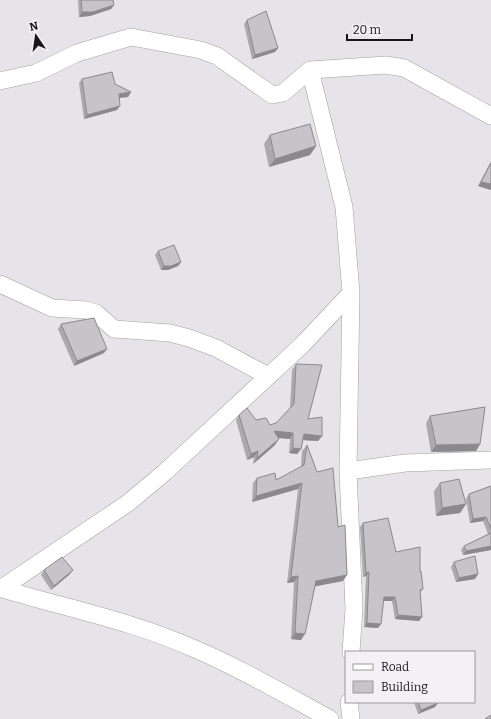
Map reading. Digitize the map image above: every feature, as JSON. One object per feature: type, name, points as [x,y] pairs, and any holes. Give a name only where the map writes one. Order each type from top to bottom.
[{"type":"street","points":[[0,81],[36,73],[77,53],[131,37],[201,50],[216,56],[272,94],[284,93],[310,70],[369,65],[386,65],[404,68],[491,116]]},
{"type":"street","points":[[310,70],[344,207],[349,250],[351,293],[348,471],[354,609],[351,651]]},
{"type":"street","points":[[0,284],[52,308],[86,310],[96,313],[114,329],[170,333],[189,338],[216,348],[268,376]]},
{"type":"street","points":[[1,588],[128,503],[165,472],[302,345],[351,293]]},
{"type":"street","points":[[348,471],[405,463],[491,460]]},
{"type":"street","points":[[1,588],[147,630],[195,648],[244,672],[330,719]]},
{"type":"street","points":[[349,703],[351,719]]},
{"type":"building","points":[[81,0],[113,0],[114,5],[93,12],[82,12]]},
{"type":"building","points":[[266,11],[278,48],[255,55],[247,20]]},
{"type":"building","points":[[112,72],[115,84],[131,92],[119,94],[120,106],[87,115],[82,79]]},
{"type":"building","points":[[310,124],[316,146],[275,159],[270,135]]},
{"type":"building","points":[[491,163],[491,184],[481,182]]},
{"type":"building","points":[[174,245],[181,262],[171,266],[164,266],[158,251]]},
{"type":"building","points":[[94,318],[107,349],[77,361],[61,324]]},
{"type":"building","points":[[296,364],[322,365],[308,419],[322,417],[322,436],[304,434],[301,449],[293,448],[293,433],[274,431],[279,439],[257,458],[258,451],[251,454],[239,415],[247,408],[256,420],[266,418],[270,425],[276,423],[294,404]]},
{"type":"building","points":[[485,407],[480,444],[436,445],[430,416]]},
{"type":"building","points":[[307,445],[317,472],[333,468],[338,527],[345,525],[347,575],[316,581],[305,634],[295,633],[298,576],[291,577],[302,483],[256,496],[257,478],[275,473],[276,480],[304,465]]},
{"type":"building","points":[[459,479],[466,504],[442,508],[440,483]]},
{"type":"building","points":[[491,486],[491,529],[486,517],[473,519],[469,494]]},
{"type":"building","points":[[388,518],[396,552],[420,547],[420,572],[421,571],[423,589],[420,590],[422,617],[398,615],[395,597],[384,597],[381,624],[367,623],[369,572],[366,573],[363,523]]},
{"type":"building","points":[[491,533],[491,546],[466,551],[464,546]]},
{"type":"building","points":[[475,556],[478,574],[459,578],[454,562]]},
{"type":"building","points":[[62,557],[73,570],[54,586],[44,570]]},
{"type":"building","points":[[418,703],[438,703],[421,710]]},
{"type":"building","points":[[491,715],[491,719],[485,719]]}]
